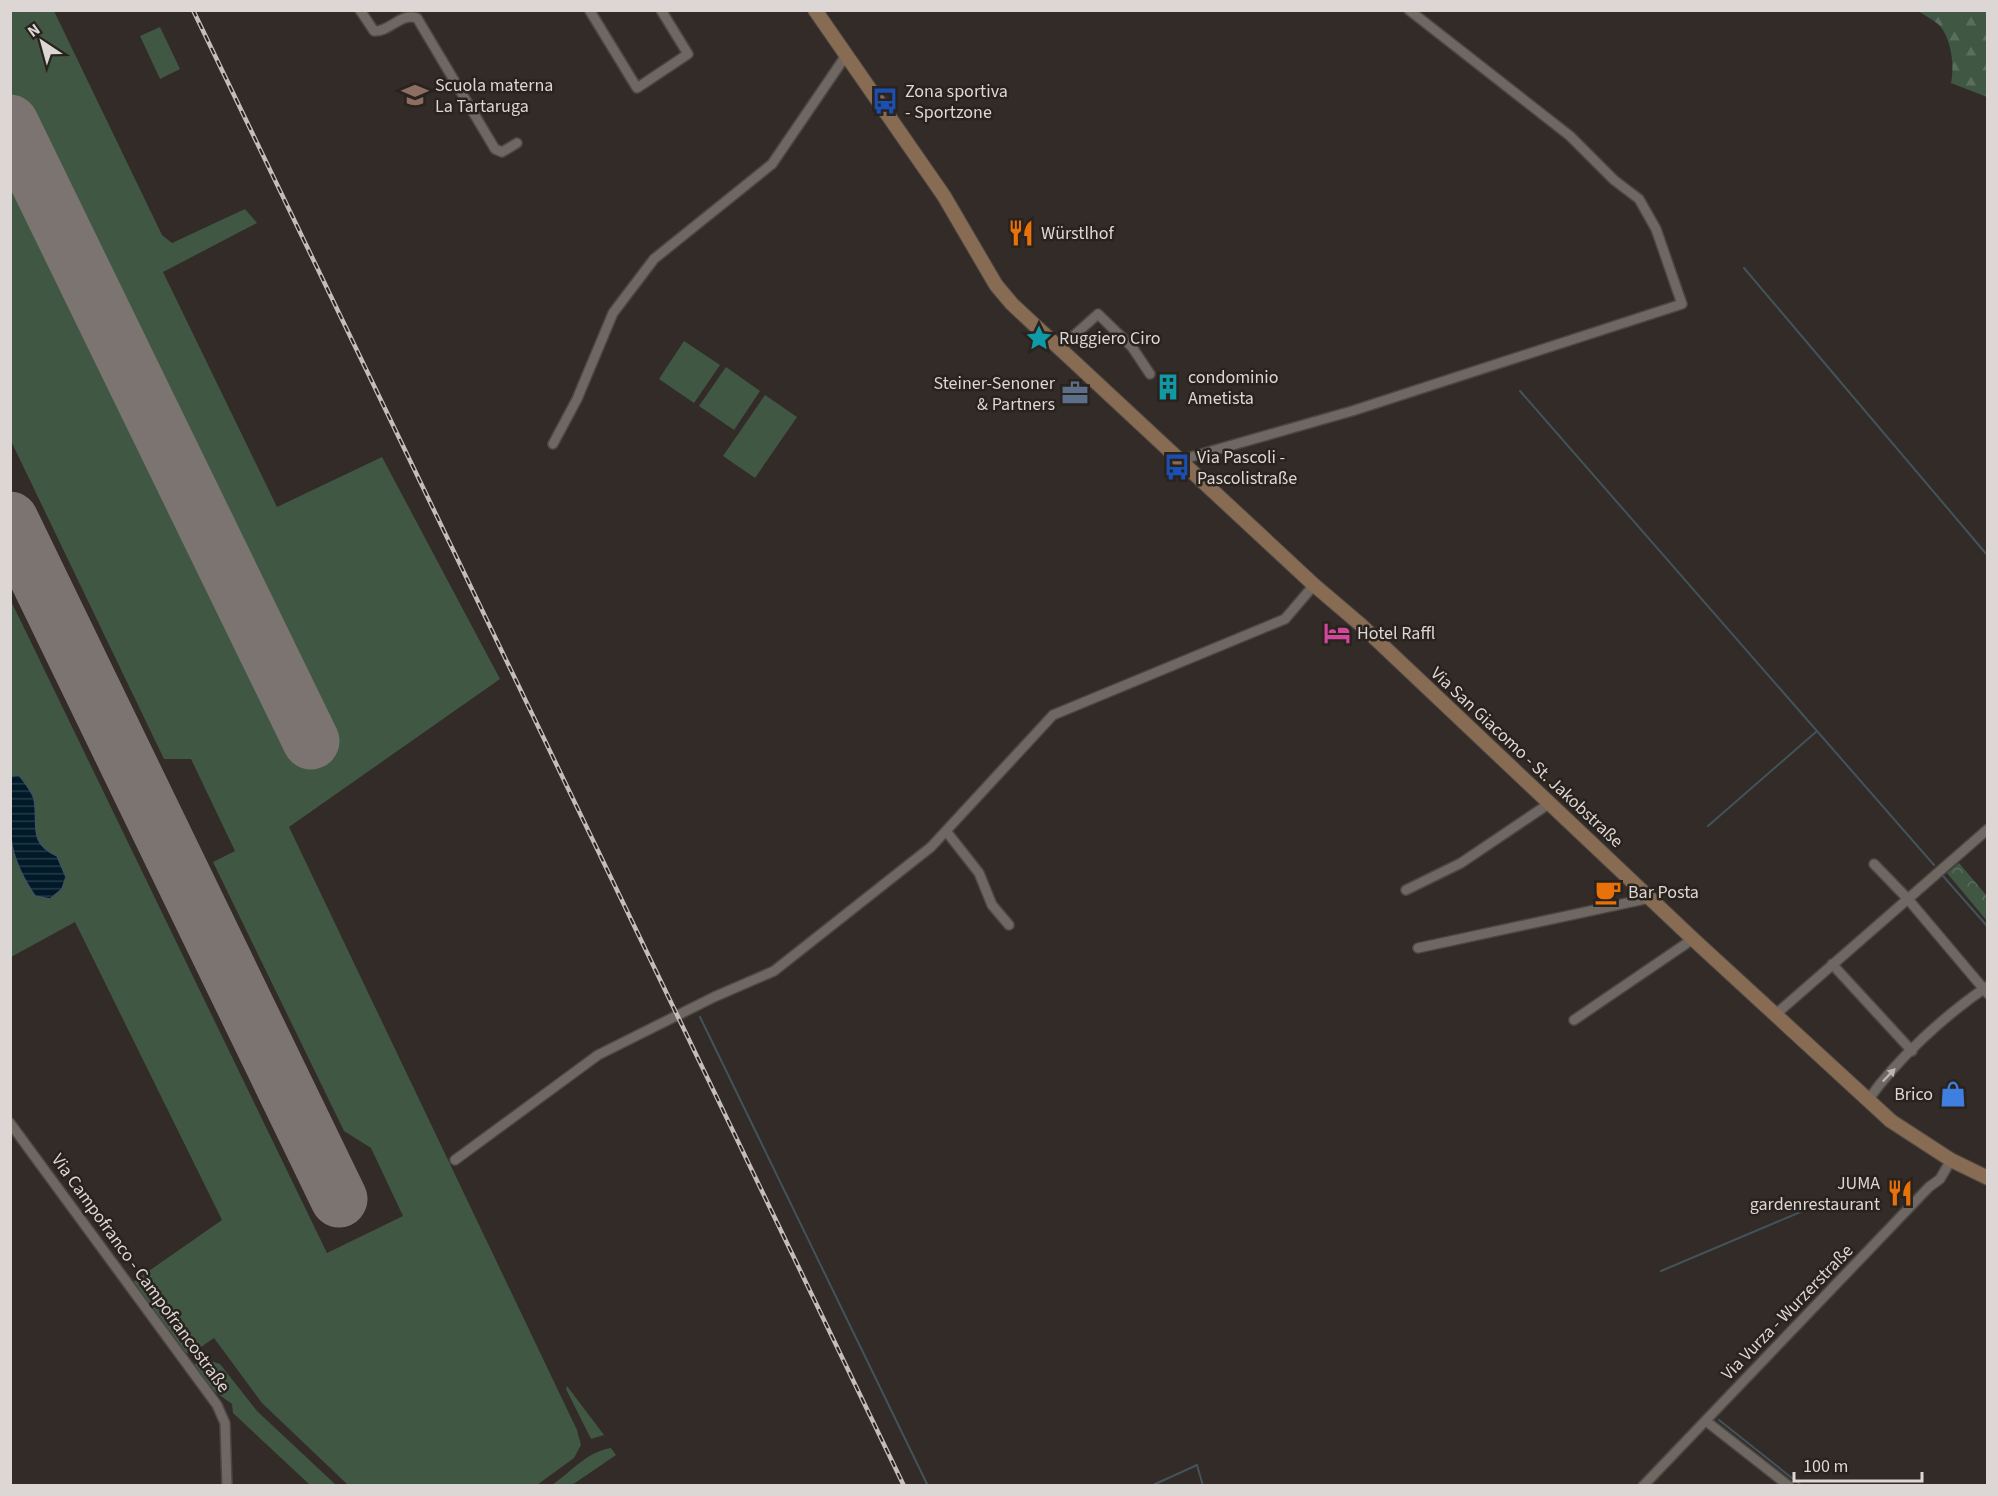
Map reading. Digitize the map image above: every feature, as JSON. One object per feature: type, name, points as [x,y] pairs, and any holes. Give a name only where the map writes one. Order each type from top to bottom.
[{"type":"street","points":[[360,10],[374,31],[381,32],[407,16],[417,18],[495,149],[502,152],[517,142]]},
{"type":"street","points":[[590,12],[637,88],[688,54],[661,10]]},
{"type":"street","name":"Via San Giacomo - St. Jakobstraße","points":[[815,10],[954,212],[996,285],[1060,348],[1314,585],[1361,625],[1692,939],[1891,1121],[1951,1160],[1988,1178]]},
{"type":"street","points":[[1180,460],[1352,411],[1682,304],[1656,229],[1639,198],[1614,180],[1570,136],[1409,10]]},
{"type":"street","points":[[553,444],[577,399],[613,313],[654,259],[772,164],[847,54]]},
{"type":"street","points":[[1060,348],[1094,316],[1100,315],[1132,346],[1150,374]]},
{"type":"street","points":[[455,1160],[598,1055],[703,1002],[774,971],[932,847],[1053,715],[1285,619],[1314,585]]},
{"type":"street","points":[[1406,890],[1461,863],[1550,803]]},
{"type":"street","points":[[1776,1014],[1906,898],[1988,829]]},
{"type":"street","points":[[946,831],[979,873],[992,905],[1009,925]]},
{"type":"street","points":[[1868,1100],[1912,1051],[1986,990],[1874,864]]},
{"type":"street","points":[[1418,948],[1650,898]]},
{"type":"street","points":[[1574,1020],[1692,939]]},
{"type":"street","points":[[1832,964],[1912,1051]]},
{"type":"street","name":"Via Campofranco - Campofrancostraße","points":[[10,1123],[217,1405],[225,1423],[227,1485]]},
{"type":"street","name":"Via Vurza - Wurzerstraße","points":[[1643,1485],[1929,1187],[1940,1179],[1951,1160]]},
{"type":"street","points":[[1706,1421],[1789,1485]]},
{"type":"green space","points":[[11,11],[54,11],[162,235],[172,243],[245,209],[257,223],[163,272],[277,507],[382,457],[500,679],[289,827],[577,1430],[581,1445],[574,1458],[537,1485],[348,1485],[262,1403],[214,1338],[191,1354],[183,1352],[133,1282],[222,1220],[75,922],[11,957],[11,601],[327,1253],[403,1216],[371,1148],[344,1131],[213,862],[235,851],[191,759],[164,759],[11,441]]},
{"type":"green space","points":[[1918,11],[1987,11],[1987,97],[1951,83],[1952,60],[1946,36],[1938,24]]},
{"type":"green space","points":[[160,27],[180,69],[160,79],[140,36]]},
{"type":"green space","points":[[684,341],[720,365],[694,403],[659,379]]},
{"type":"green space","points":[[726,367],[760,391],[734,430],[699,406]]},
{"type":"green space","points":[[765,395],[797,417],[755,478],[723,456]]},
{"type":"green space","points":[[1959,863],[1987,896],[1987,921],[1947,873]]},
{"type":"green space","points":[[207,1360],[220,1364],[257,1411],[336,1485],[310,1485],[233,1413],[232,1404],[214,1391],[195,1368],[195,1364]]},
{"type":"green space","points":[[567,1386],[604,1435],[591,1439],[566,1389]]},
{"type":"green space","points":[[611,1448],[616,1455],[572,1485],[552,1485],[587,1458]]},
{"type":"water","points":[[19,775],[34,799],[38,839],[41,845],[57,856],[66,877],[62,889],[50,899],[35,896],[25,880],[14,852],[10,825],[11,776]]},
{"type":"waterway","points":[[1744,268],[1988,556]]},
{"type":"waterway","points":[[1520,391],[1934,865]]},
{"type":"waterway","points":[[1708,826],[1817,731]]},
{"type":"waterway","points":[[1943,876],[1988,927]]},
{"type":"waterway","points":[[700,1017],[928,1486]]},
{"type":"waterway","points":[[1661,1271],[1810,1208]]},
{"type":"waterway","points":[[1719,1420],[1802,1486]]},
{"type":"waterway","points":[[1151,1486],[1197,1465],[1203,1486]]},
{"type":"runway","points":[[10,123],[311,741]]},
{"type":"runway","points":[[10,520],[339,1199]]},
{"type":"railway","points":[[193,10],[904,1486]]},
{"type":"place","name":"Scuola materna La Tartaruga","points":[[415,95]]},
{"type":"place","name":"Zona sportiva - Sportzone","points":[[885,101]]},
{"type":"place","name":"Würstlhof","points":[[1021,233]]},
{"type":"place","name":"Ruggiero Ciro","points":[[1039,338]]},
{"type":"place","name":"condominio Ametista","points":[[1168,387]]},
{"type":"place","name":"Steiner-Senoner & Partners","points":[[1075,393]]},
{"type":"place","name":"Via Pascoli - Pascolistraße","points":[[1177,467]]},
{"type":"place","name":"Hotel Raffl","points":[[1337,633]]},
{"type":"place","name":"Bar Posta","points":[[1608,892]]},
{"type":"place","name":"Brico","points":[[1953,1094]]},
{"type":"place","name":"JUMA gardenrestaurant","points":[[1900,1193]]}]
